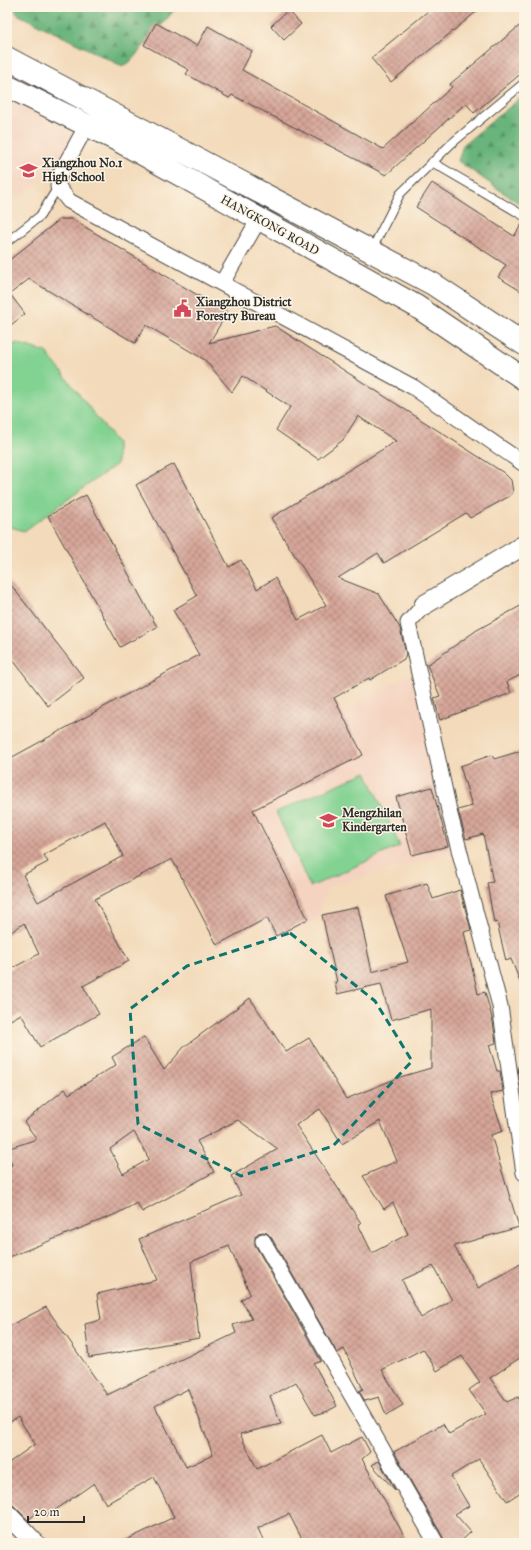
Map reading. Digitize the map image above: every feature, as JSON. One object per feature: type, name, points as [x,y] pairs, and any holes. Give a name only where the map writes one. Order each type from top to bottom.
[{"type":"main road","name":"HANGKONG ROAD","points":[[7,58],[433,284],[520,335]]},
{"type":"main road","name":"HANGKONG ROAD","points":[[7,86],[119,141],[416,306],[524,379]]},
{"type":"street","points":[[87,125],[59,176],[58,187],[69,201],[413,387],[524,464]]},
{"type":"street","points":[[222,283],[259,219]]},
{"type":"street","points":[[522,545],[424,604],[408,623],[450,816],[500,1006],[524,1173]]},
{"type":"street","points":[[263,1241],[436,1543]]},
{"type":"street","points":[[7,1514],[35,1543]]},
{"type":"lane","points":[[370,251],[400,194],[451,144],[524,83]]},
{"type":"lane","points":[[432,162],[524,216]]},
{"type":"lane","points":[[7,242],[40,216],[58,187]]},
{"type":"highlighted area","points":[[290,933],[375,1001],[412,1061],[333,1146],[241,1176],[138,1124],[130,1009],[187,966]]},
{"type":"shaded area","name":"Xiangzhou No.1 High School","points":[[7,86],[96,130],[7,210]]},
{"type":"shaded area","name":"Mengzhilan Kindergarten","points":[[413,673],[453,853],[327,887],[316,920],[271,944],[196,788]]},
{"type":"green space","points":[[14,7],[177,7],[130,62],[122,66],[17,14]]},
{"type":"green space","points":[[524,95],[524,207],[458,161],[463,145]]},
{"type":"green space","points":[[16,343],[46,352],[117,443],[117,464],[24,531],[7,526],[7,350]]},
{"type":"green space","points":[[366,772],[400,846],[310,887],[276,812]]},
{"type":"building","points":[[433,7],[482,7],[391,82],[371,58]]},
{"type":"building","points":[[288,10],[301,24],[284,40],[271,26]]},
{"type":"building","points":[[524,22],[524,71],[474,113],[466,103],[386,175],[232,95],[229,98],[186,74],[189,70],[144,45],[156,23],[197,46],[208,26],[252,51],[242,70],[383,149],[452,87],[450,84]]},
{"type":"building","points":[[432,183],[514,236],[524,221],[524,293],[498,277],[506,265],[416,207]]},
{"type":"building","points":[[60,219],[72,219],[227,313],[209,343],[275,326],[504,473],[511,480],[513,492],[510,496],[470,518],[466,513],[384,563],[378,553],[338,578],[379,594],[400,628],[406,654],[404,659],[370,680],[369,678],[334,698],[363,755],[253,810],[308,919],[276,936],[267,918],[217,945],[172,859],[95,899],[129,961],[83,986],[99,1014],[40,1047],[21,1014],[7,1022],[7,971],[39,954],[24,923],[7,935],[7,760],[199,655],[173,610],[197,596],[136,485],[174,464],[229,567],[241,560],[257,589],[275,578],[298,620],[326,605],[271,518],[396,441],[358,416],[343,440],[318,459],[276,430],[290,407],[243,376],[232,392],[205,360],[146,325],[135,343],[29,279],[10,294],[25,314],[7,328],[7,262]],"holes":[[[105,821],[123,856],[38,902],[23,875],[48,862],[44,855]]]},
{"type":"building","points":[[86,495],[157,627],[120,647],[48,516]]},
{"type":"building","points":[[7,580],[84,678],[48,706],[7,652]]},
{"type":"building","points":[[524,604],[524,673],[507,682],[511,693],[440,720],[434,698],[440,696],[427,665],[477,630]]},
{"type":"building","points":[[524,750],[523,989],[511,959],[506,961],[497,922],[494,923],[487,883],[493,882],[483,834],[466,839],[458,810],[472,806],[460,766],[492,755],[494,759]]},
{"type":"building","points":[[432,787],[448,846],[412,855],[396,797]]},
{"type":"building","points":[[427,883],[433,899],[460,890],[471,930],[464,932],[478,994],[485,992],[493,1022],[496,1043],[489,1045],[497,1071],[500,1071],[503,1091],[490,1094],[503,1131],[491,1135],[519,1227],[454,1246],[478,1288],[524,1262],[524,1355],[490,1378],[507,1402],[518,1397],[524,1407],[524,1490],[507,1501],[479,1459],[451,1476],[469,1506],[455,1514],[471,1532],[459,1543],[445,1543],[394,1452],[443,1424],[449,1434],[486,1414],[469,1390],[480,1382],[462,1356],[437,1371],[423,1349],[382,1370],[403,1405],[386,1415],[379,1397],[365,1401],[359,1391],[363,1389],[344,1349],[337,1353],[271,1237],[267,1233],[263,1232],[258,1233],[255,1237],[255,1245],[321,1361],[314,1364],[337,1406],[328,1411],[315,1415],[296,1382],[270,1396],[281,1424],[240,1434],[257,1469],[322,1435],[331,1453],[362,1437],[370,1452],[362,1459],[408,1543],[304,1543],[289,1514],[258,1528],[264,1543],[120,1543],[174,1517],[154,1477],[106,1504],[94,1483],[47,1516],[42,1509],[28,1520],[7,1499],[7,1464],[35,1444],[18,1417],[7,1424],[7,1327],[46,1307],[107,1395],[236,1333],[233,1325],[252,1319],[241,1300],[250,1294],[229,1246],[191,1262],[199,1338],[89,1358],[85,1324],[101,1320],[97,1294],[157,1280],[139,1239],[241,1195],[231,1176],[278,1149],[238,1120],[197,1141],[214,1172],[142,1212],[137,1203],[116,1214],[7,1258],[7,1168],[12,1165],[7,1149],[37,1139],[24,1122],[65,1089],[69,1094],[116,1065],[112,1057],[144,1037],[164,1070],[184,1047],[250,998],[286,1052],[309,1038],[346,1099],[400,1077],[431,1068],[431,1009],[391,1020],[381,984],[337,994],[335,982],[337,982],[322,915],[358,907],[372,972],[408,962],[386,896]],"holes":[[[320,1109],[342,1144],[380,1121],[397,1161],[363,1176],[384,1209],[393,1203],[408,1234],[372,1253],[358,1224],[361,1223],[296,1125]],[[134,1132],[149,1159],[123,1174],[110,1149]],[[433,1266],[452,1300],[421,1318],[402,1280]],[[188,1389],[213,1455],[186,1467],[155,1406]]]},
{"type":"building","points":[[524,1067],[524,1085],[521,1086],[518,1068]]},
{"type":"building","points":[[379,1461],[395,1490],[372,1465]]},
{"type":"place","name":"Xiangzhou No.1 High School","points":[[29,170]]},
{"type":"place","name":"Xiangzhou District Forestry Bureau","points":[[183,309]]},
{"type":"place","name":"Mengzhilan Kindergarten","points":[[329,820]]}]
